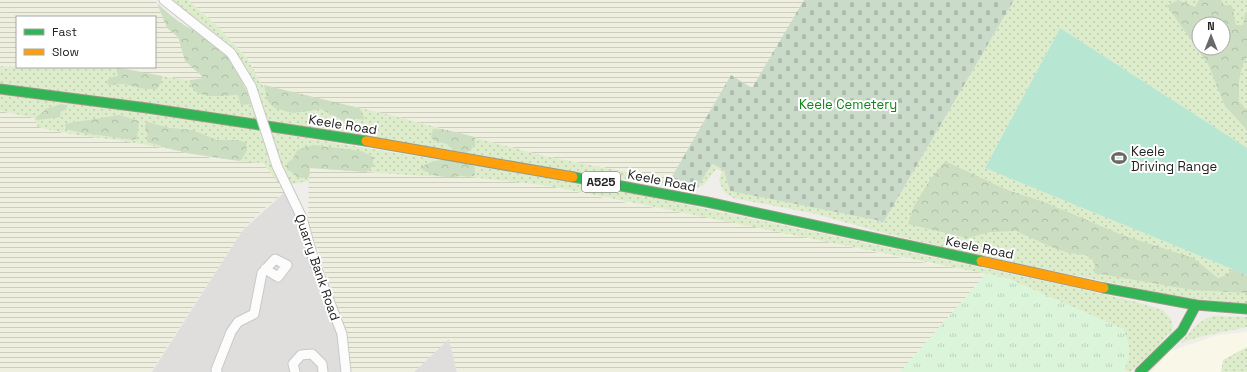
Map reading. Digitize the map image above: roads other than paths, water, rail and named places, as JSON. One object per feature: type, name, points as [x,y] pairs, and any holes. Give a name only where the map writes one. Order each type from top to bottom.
[{"type":"main road","name":"Keele Road","points":[[0,89],[170,111],[497,163],[707,202],[1094,286],[1196,305],[1247,309]]},
{"type":"main road","points":[[1140,372],[1182,330],[1196,305]]},
{"type":"street","name":"Quarry Bank Road","points":[[164,0],[231,53],[251,86],[277,166],[302,218],[314,261],[342,334],[346,372]]},
{"type":"street","points":[[216,372],[231,332],[238,322],[254,314],[262,273],[266,269]]},
{"type":"street","points":[[295,372],[293,364],[301,355],[312,354],[322,364],[323,372]]},
{"type":"place","name":"Keele Driving Range","points":[[1119,158]]},
{"type":"park label","name":"Keele Cemetery","points":[[848,104]]}]
